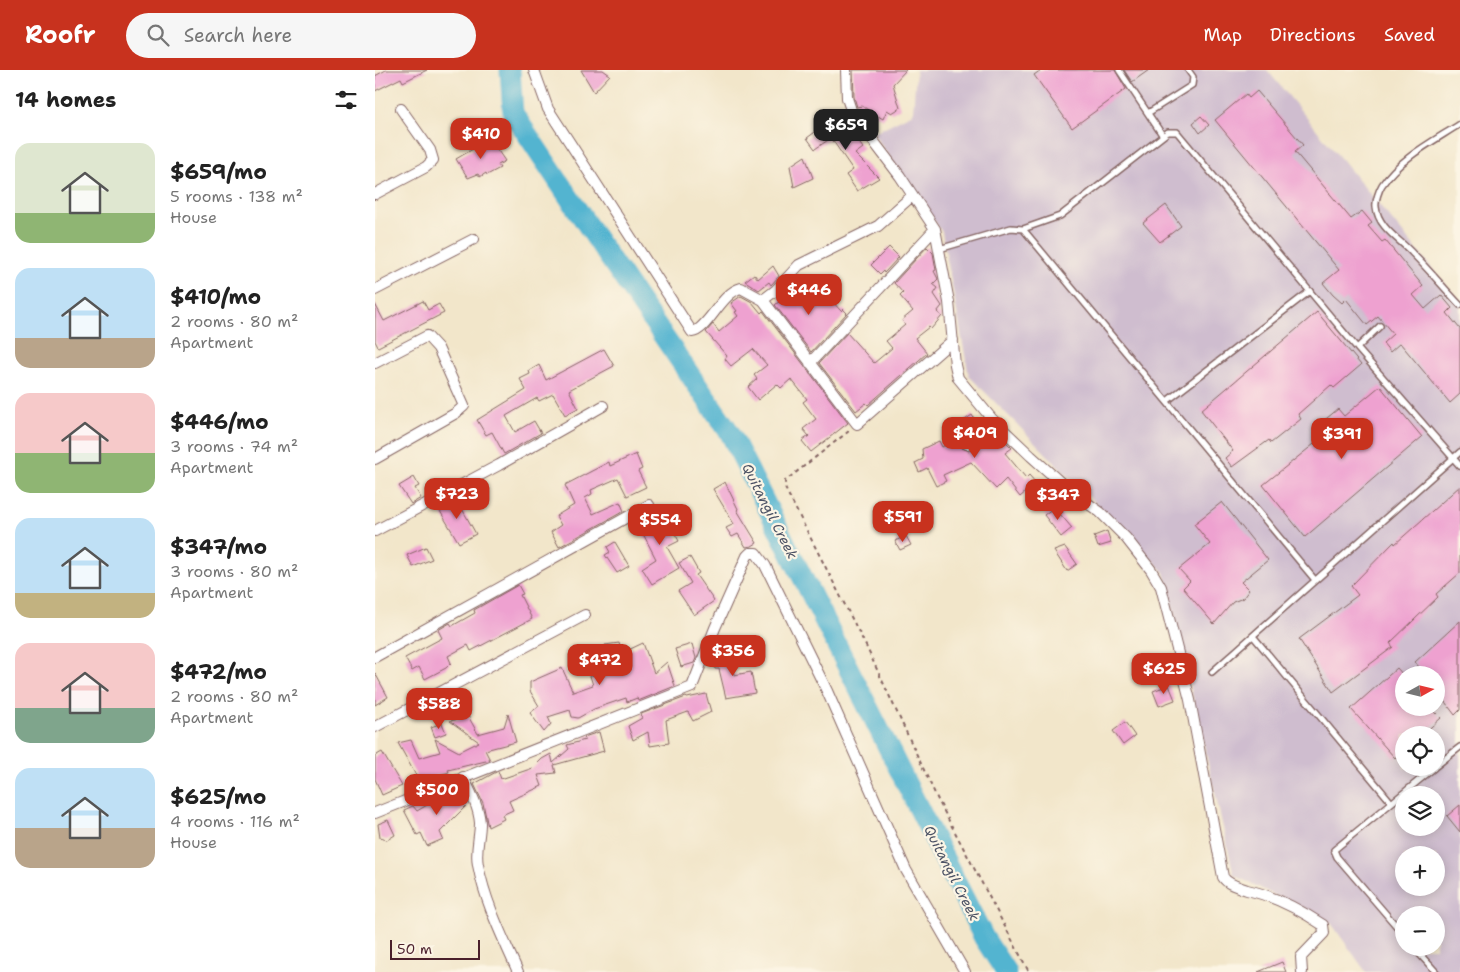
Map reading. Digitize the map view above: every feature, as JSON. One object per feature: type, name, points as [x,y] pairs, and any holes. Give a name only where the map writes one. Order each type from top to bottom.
[{"type":"street","points":[[534,70],[548,109],[692,332],[701,328],[723,299],[734,289],[741,288],[763,300],[857,424],[953,340]]},
{"type":"street","points":[[845,70],[847,98],[852,112],[935,229],[958,378],[992,419],[1070,491],[1100,512],[1126,538],[1151,570],[1161,587],[1190,700],[1223,878],[1225,881],[1238,887],[1263,894],[1301,910],[1323,925],[1324,933],[1301,957],[1302,972]]},
{"type":"street","points":[[375,194],[426,166],[433,160],[433,155],[401,110]]},
{"type":"street","points":[[763,300],[776,290],[799,265],[878,226],[912,196]]},
{"type":"street","points":[[810,363],[841,333],[935,229]]},
{"type":"street","points":[[375,290],[474,239]]},
{"type":"street","points":[[375,363],[427,336],[438,348],[464,406],[456,413],[375,459]]},
{"type":"street","points":[[375,531],[499,465],[603,406]]},
{"type":"street","points":[[967,444],[992,419]]},
{"type":"street","points":[[375,657],[649,505]]},
{"type":"street","points":[[375,813],[463,776],[692,687],[715,628],[747,556],[750,553],[756,553],[765,565],[827,691],[907,870],[965,972]]},
{"type":"street","points":[[375,727],[585,615]]},
{"type":"street","points":[[463,776],[475,804],[479,821],[477,863],[481,880],[497,925],[518,972]]},
{"type":"lane","points":[[1119,70],[1149,113],[1154,127],[1163,136]]},
{"type":"lane","points":[[1149,113],[1193,85],[1193,77],[1188,70]]},
{"type":"lane","points":[[1460,124],[1399,166],[1381,187],[1375,206],[1379,216],[1393,237],[1411,252],[1460,305]]},
{"type":"lane","points":[[939,249],[1011,228],[1023,229],[1060,216],[1168,132],[1177,132],[1357,348],[1460,466]]},
{"type":"lane","points":[[1023,229],[1315,580]]},
{"type":"lane","points":[[1167,401],[1310,291]]},
{"type":"lane","points":[[1357,348],[1380,326]]},
{"type":"lane","points":[[1212,672],[1460,452]]},
{"type":"lane","points":[[1253,636],[1391,802]]},
{"type":"lane","points":[[1445,759],[1460,747]]},
{"type":"lane","points":[[1395,925],[1337,857],[1334,850],[1424,776]]},
{"type":"lane","points":[[1422,956],[1436,972]]},
{"type":"path","points":[[857,424],[785,482],[785,488],[866,646],[942,809],[1029,972]]},
{"type":"shaded area","points":[[916,70],[1267,70],[1460,302],[1460,972],[1366,972],[1331,923],[1234,875],[1164,572],[969,376],[942,232],[873,133],[913,113]]},
{"type":"building","points":[[386,70],[427,70],[403,82],[401,78],[375,91],[375,76]]},
{"type":"building","points":[[581,70],[603,70],[610,75],[594,92]]},
{"type":"building","points":[[853,70],[906,70],[893,84],[900,108],[892,113],[887,110],[883,119],[862,106],[857,107],[854,97]]},
{"type":"building","points":[[1041,70],[1115,70],[1126,89],[1072,128],[1034,75]]},
{"type":"building","points":[[1124,70],[1149,70],[1132,82]]},
{"type":"building","points":[[1257,91],[1303,145],[1295,152],[1351,219],[1362,211],[1372,223],[1368,226],[1382,242],[1385,240],[1423,286],[1413,295],[1425,309],[1441,295],[1452,308],[1447,313],[1460,329],[1460,394],[1450,403],[1400,343],[1390,352],[1383,343],[1393,334],[1378,316],[1367,325],[1346,299],[1342,303],[1323,283],[1339,270],[1215,120],[1246,94],[1249,98]]},
{"type":"building","points":[[846,116],[857,131],[853,134],[863,148],[855,154],[879,178],[857,191],[846,175],[853,170],[831,138],[815,149],[807,138],[822,127],[825,131]]},
{"type":"building","points":[[1201,116],[1209,125],[1200,133],[1193,123]]},
{"type":"building","points":[[490,139],[505,161],[498,165],[500,168],[487,175],[486,173],[480,177],[478,174],[468,178],[456,159]]},
{"type":"building","points":[[805,156],[813,178],[794,187],[790,166]]},
{"type":"building","points":[[1166,205],[1181,226],[1160,242],[1143,223]]},
{"type":"building","points":[[889,247],[899,257],[884,273],[883,271],[880,274],[871,265]]},
{"type":"building","points":[[927,247],[933,253],[936,270],[934,271],[938,279],[933,284],[938,288],[934,294],[942,306],[937,312],[942,316],[931,329],[929,327],[915,338],[927,353],[868,405],[866,403],[856,411],[819,363],[847,333],[874,363],[892,348],[886,341],[905,325],[902,320],[913,311],[900,296],[903,293],[894,283]]},
{"type":"building","points":[[773,266],[779,276],[771,285],[769,282],[759,290],[745,281],[754,274],[758,279]]},
{"type":"building","points":[[800,285],[811,299],[821,294],[827,303],[831,300],[841,311],[843,309],[847,313],[811,352],[775,305],[781,300],[779,296],[788,288],[791,292]]},
{"type":"building","points":[[741,296],[752,302],[761,313],[763,311],[848,423],[811,452],[802,441],[809,436],[803,429],[816,419],[803,402],[807,399],[791,379],[781,388],[777,384],[758,400],[748,387],[757,379],[754,375],[767,365],[753,349],[731,366],[725,359],[727,356],[706,332],[713,324],[719,332],[738,316],[731,303]]},
{"type":"building","points":[[423,301],[428,310],[439,304],[444,313],[378,347],[375,341],[375,304],[384,321]]},
{"type":"building","points":[[1317,312],[1361,365],[1334,388],[1331,385],[1298,414],[1301,419],[1271,443],[1269,440],[1232,467],[1225,458],[1233,451],[1201,410]]},
{"type":"building","points":[[604,349],[614,366],[569,390],[578,408],[565,415],[553,394],[539,401],[537,398],[506,416],[515,432],[534,421],[541,433],[504,454],[492,432],[486,435],[477,420],[526,390],[520,379],[530,374],[529,371],[539,365],[546,380]]},
{"type":"building","points":[[1380,386],[1422,437],[1305,537],[1263,485],[1324,436],[1316,427],[1338,409],[1344,416]]},
{"type":"building","points":[[972,415],[978,425],[962,439],[962,448],[969,451],[991,431],[994,434],[996,432],[1012,448],[1005,453],[1026,478],[1029,475],[1036,483],[1020,497],[1006,479],[996,489],[971,462],[943,475],[946,481],[936,486],[927,468],[919,472],[915,463],[923,459],[922,449],[939,441],[942,447],[959,438],[953,428]]},
{"type":"building","points":[[636,454],[642,469],[638,471],[646,487],[627,496],[618,478],[591,490],[592,494],[585,498],[593,514],[620,502],[624,511],[559,547],[551,532],[561,525],[556,516],[574,505],[565,485],[609,462],[610,466]]},
{"type":"building","points":[[414,477],[419,486],[415,488],[421,498],[411,504],[399,486]]},
{"type":"building","points":[[725,482],[737,510],[757,543],[752,546],[746,547],[738,534],[732,537],[726,528],[734,524],[713,489]]},
{"type":"building","points":[[1460,486],[1460,573],[1436,594],[1438,597],[1390,643],[1393,647],[1333,692],[1299,639],[1358,595],[1351,586],[1394,542],[1395,544]]},
{"type":"building","points":[[455,496],[476,534],[459,543],[437,506]]},
{"type":"building","points":[[1222,502],[1268,560],[1241,582],[1249,590],[1243,598],[1233,602],[1214,624],[1183,588],[1190,581],[1179,569],[1210,544],[1194,524]]},
{"type":"building","points":[[1057,505],[1063,512],[1060,514],[1072,528],[1061,537],[1044,515]]},
{"type":"building","points":[[666,511],[672,521],[669,523],[679,541],[667,547],[679,568],[652,584],[642,568],[656,559],[638,524]]},
{"type":"building","points":[[1107,531],[1111,543],[1098,547],[1094,536]]},
{"type":"building","points":[[906,536],[911,545],[900,550],[895,541]]},
{"type":"building","points":[[615,542],[629,566],[617,573],[605,555],[610,552],[607,547]]},
{"type":"building","points":[[426,547],[432,559],[413,567],[407,555]]},
{"type":"building","points":[[1065,547],[1077,564],[1067,571],[1054,551]]},
{"type":"building","points":[[690,557],[699,573],[696,575],[714,601],[694,615],[678,591],[691,583],[679,563]]},
{"type":"building","points":[[518,585],[523,594],[520,595],[532,619],[471,651],[468,645],[448,656],[451,663],[446,668],[425,679],[419,667],[412,671],[405,658],[442,638],[438,630],[450,623],[452,626],[475,613],[474,610]]},
{"type":"building","points":[[1460,621],[1460,710],[1455,715],[1445,702],[1445,666],[1418,666],[1415,662]]},
{"type":"building","points":[[619,643],[622,653],[643,643],[654,673],[667,662],[675,686],[638,701],[637,698],[627,702],[626,698],[594,709],[578,718],[572,717],[570,710],[548,717],[551,724],[544,732],[530,713],[539,706],[530,691],[530,682],[562,668],[573,692],[593,685],[590,676],[610,670],[605,645]]},
{"type":"building","points":[[692,644],[696,658],[694,663],[681,667],[675,649]]},
{"type":"building","points":[[730,652],[734,675],[751,672],[755,693],[726,698],[719,669],[715,669],[712,655]]},
{"type":"building","points":[[1395,670],[1395,716],[1439,716],[1441,718],[1432,726],[1395,726],[1395,758],[1351,709]]},
{"type":"building","points":[[375,673],[388,697],[375,705]]},
{"type":"building","points":[[1169,685],[1175,700],[1159,706],[1153,691]]},
{"type":"building","points":[[706,694],[711,712],[693,721],[688,712],[666,720],[669,743],[650,746],[648,732],[633,740],[628,726],[642,718],[641,714],[686,697]]},
{"type":"building","points":[[467,714],[478,734],[504,727],[508,714],[516,742],[485,750],[490,760],[448,770],[449,772],[419,781],[398,743],[411,740],[419,758],[440,752],[435,739],[459,752],[479,742],[450,721],[463,718]]},
{"type":"building","points":[[1125,722],[1135,736],[1123,745],[1113,731]]},
{"type":"building","points":[[442,723],[446,733],[435,737],[431,727]]},
{"type":"building","points":[[599,732],[604,751],[554,765],[556,773],[538,775],[542,786],[509,801],[513,810],[502,815],[504,819],[488,827],[483,803],[474,784],[498,771],[501,779],[533,768],[542,759],[551,754],[553,763],[569,749],[567,745],[585,740],[584,737]]},
{"type":"building","points":[[382,752],[402,786],[382,795],[375,779],[375,756]]},
{"type":"building","points":[[456,788],[458,791],[462,789],[468,804],[440,832],[443,839],[427,846],[421,833],[417,835],[404,810],[413,806],[417,811]]},
{"type":"building","points":[[1460,805],[1460,832],[1447,816]]},
{"type":"building","points":[[388,820],[395,835],[387,840],[380,838],[378,824]]},
{"type":"building","points":[[1282,962],[1286,972],[1258,972]]},
{"type":"waterway","name":"Quitangil Creek","points":[[510,70],[513,113],[602,247],[730,433],[984,938],[1006,972]]}]
